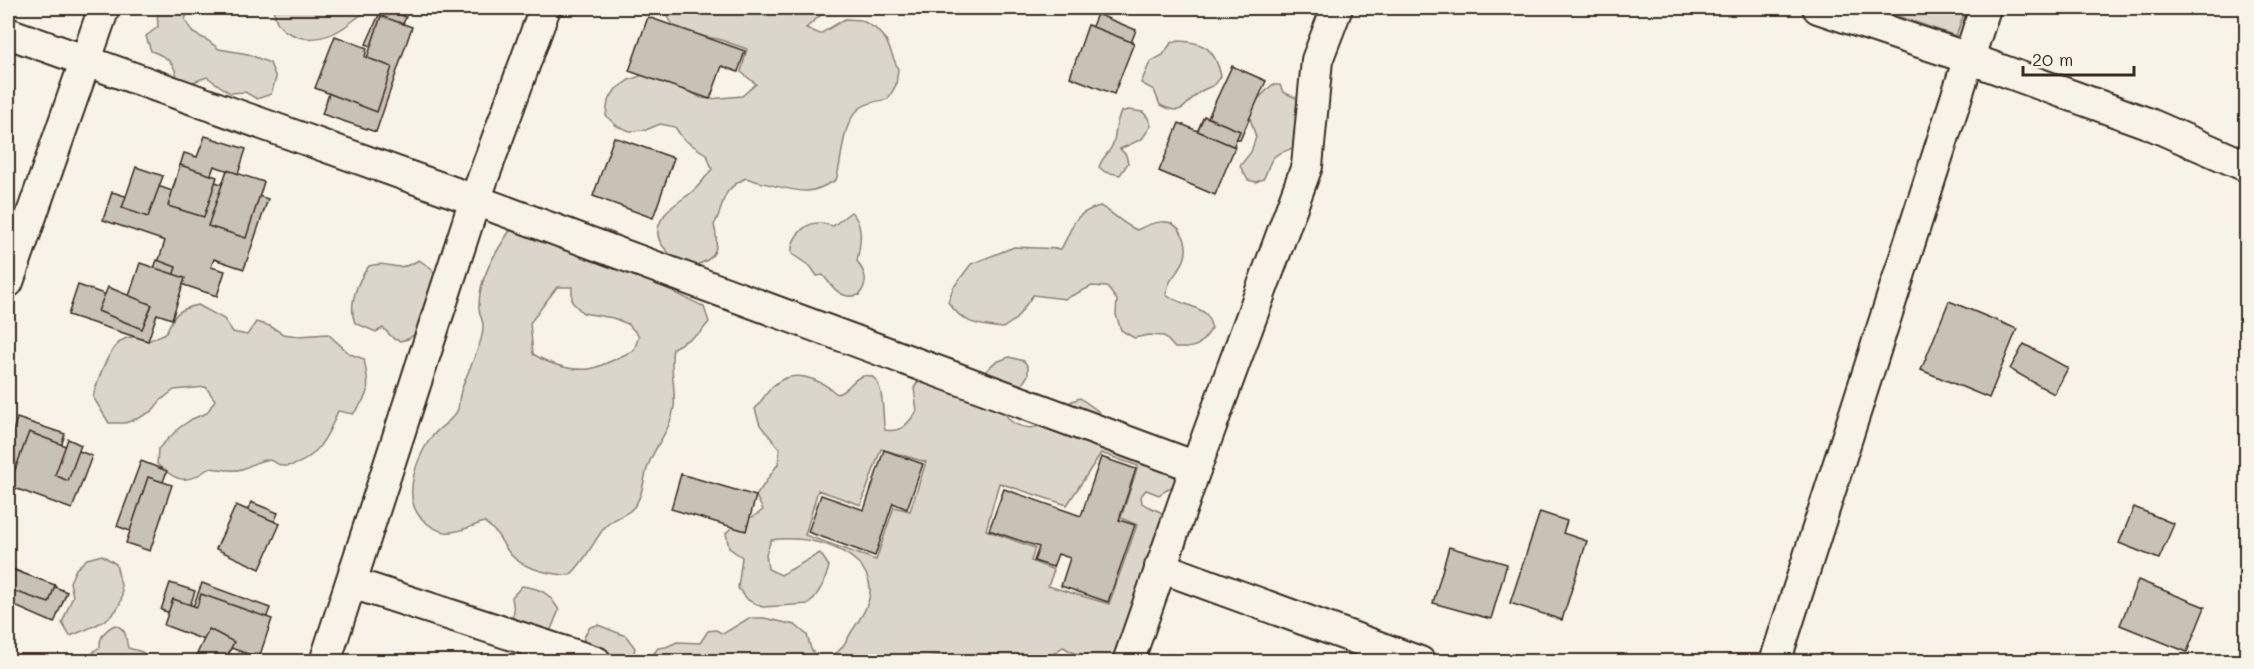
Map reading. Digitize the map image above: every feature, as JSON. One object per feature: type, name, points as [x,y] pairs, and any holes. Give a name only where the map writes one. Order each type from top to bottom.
[{"type":"street","points":[[8,282],[104,8]]},
{"type":"street","points":[[325,662],[475,200],[544,8]]},
{"type":"street","points":[[1128,662],[1196,467],[1307,166],[1317,60],[1337,8]]},
{"type":"street","points":[[1818,8],[1968,58],[2150,124],[2247,166]]},
{"type":"street","points":[[1776,662],[1985,8]]},
{"type":"street","points":[[8,33],[475,200],[1196,467]]},
{"type":"street","points":[[1160,567],[1420,662]]},
{"type":"street","points":[[352,583],[596,662]]},
{"type":"shaded area","points":[[157,8],[189,8],[185,20],[193,33],[219,49],[248,54],[270,63],[276,78],[271,94],[257,99],[245,92],[230,93],[207,77],[193,82],[178,81],[173,65],[166,58],[151,51],[146,36],[158,27]]},
{"type":"shaded area","points":[[273,8],[379,8],[367,11],[336,32],[321,37],[305,38],[282,29]]},
{"type":"shaded area","points":[[381,8],[404,8],[400,13]]},
{"type":"shaded area","points":[[670,8],[829,8],[806,28],[820,34],[845,19],[861,20],[875,28],[886,40],[898,69],[896,85],[888,99],[863,106],[849,123],[836,180],[808,191],[746,178],[737,183],[724,198],[714,225],[717,242],[713,254],[703,262],[686,267],[664,248],[658,233],[659,226],[671,208],[697,188],[712,169],[707,155],[683,139],[675,127],[660,124],[646,130],[630,131],[617,126],[606,116],[608,101],[616,89],[629,80],[643,75],[688,90],[701,98],[710,99],[742,96],[756,84],[741,72],[747,49],[718,39],[688,34],[675,28],[667,16]]},
{"type":"shaded area","points":[[1874,8],[1966,8],[1956,36]]},
{"type":"shaded area","points":[[1179,41],[1196,43],[1208,49],[1216,60],[1221,76],[1215,84],[1197,94],[1181,109],[1176,110],[1160,105],[1154,90],[1141,83],[1150,62],[1163,55],[1171,43]]},
{"type":"shaded area","points":[[1272,85],[1280,85],[1283,92],[1303,101],[1297,145],[1275,156],[1263,179],[1256,182],[1248,180],[1240,166],[1251,152],[1256,137],[1249,115],[1256,101]]},
{"type":"shaded area","points":[[1128,110],[1143,112],[1151,126],[1142,139],[1120,149],[1126,155],[1128,163],[1120,175],[1105,172],[1099,167],[1112,146],[1121,112]]},
{"type":"shaded area","points":[[1100,206],[1137,230],[1162,222],[1168,222],[1178,228],[1186,246],[1186,254],[1170,282],[1166,295],[1207,315],[1212,328],[1197,345],[1175,348],[1164,336],[1149,335],[1134,338],[1121,330],[1116,315],[1117,300],[1107,287],[1092,286],[1065,299],[1033,295],[1016,319],[1003,328],[971,322],[959,315],[948,302],[953,288],[971,264],[1014,247],[1061,249],[1078,217]]},
{"type":"shaded area","points":[[851,212],[860,229],[857,261],[863,270],[865,282],[859,295],[847,296],[838,292],[823,275],[817,276],[811,267],[792,254],[792,249],[795,238],[807,226],[818,223],[833,226]]},
{"type":"shaded area","points":[[594,228],[619,235],[634,248],[666,288],[704,307],[709,322],[700,333],[673,348],[674,407],[666,430],[651,458],[636,505],[605,527],[570,575],[547,572],[516,560],[497,534],[484,522],[459,531],[438,530],[422,519],[412,499],[414,474],[423,451],[429,440],[458,409],[462,388],[482,333],[483,324],[479,308],[481,287],[494,257],[511,229]],"holes":[[[557,287],[572,287],[572,302],[583,313],[613,318],[628,324],[639,336],[634,350],[589,369],[560,366],[533,354],[530,323]]]},
{"type":"shaded area","points":[[419,260],[431,268],[435,275],[420,330],[408,339],[400,341],[394,339],[383,328],[376,332],[355,323],[353,301],[361,279],[369,266],[383,264],[398,267]]},
{"type":"shaded area","points":[[198,305],[224,319],[233,332],[247,335],[256,322],[270,326],[283,334],[298,336],[328,334],[350,354],[364,359],[368,383],[363,400],[353,414],[338,411],[320,446],[305,460],[296,464],[284,466],[265,460],[238,470],[209,468],[188,479],[170,475],[157,464],[158,449],[179,428],[207,413],[215,400],[206,387],[174,390],[152,411],[125,423],[109,423],[93,397],[107,360],[119,343],[126,338],[134,337],[148,341],[166,333],[178,313]]},
{"type":"shaded area","points":[[1009,357],[1024,361],[1028,367],[1028,375],[1005,413],[1012,422],[1022,427],[1040,426],[1065,405],[1080,398],[1098,411],[1102,418],[1174,468],[1181,481],[1159,495],[1146,490],[1141,496],[1142,503],[1167,517],[1121,661],[1083,661],[1063,647],[1041,662],[955,661],[941,655],[913,662],[650,662],[658,648],[677,642],[700,643],[708,631],[716,630],[723,634],[749,618],[764,618],[795,625],[807,635],[811,649],[819,660],[832,656],[840,650],[867,605],[870,588],[866,574],[858,563],[832,547],[800,539],[771,540],[766,554],[768,569],[781,575],[820,553],[829,566],[822,586],[809,604],[762,607],[748,600],[738,588],[742,557],[729,548],[726,533],[763,510],[756,496],[778,464],[780,449],[760,425],[755,409],[773,386],[789,377],[806,377],[837,394],[860,377],[869,376],[875,379],[879,386],[885,430],[891,431],[904,426],[917,411],[914,388],[922,375],[983,374],[994,363]],"holes":[[[881,449],[926,462],[910,511],[894,507],[876,560],[805,535],[818,490],[861,505]],[[1101,453],[1138,466],[1121,518],[1137,525],[1109,604],[1048,586],[1054,570],[1031,561],[1035,548],[986,530],[999,483],[1067,505]]]},
{"type":"shaded area","points":[[102,555],[116,564],[122,592],[121,601],[117,609],[104,621],[70,636],[62,623],[73,596],[70,582],[76,569],[87,559]]},
{"type":"shaded area","points":[[522,586],[544,592],[559,610],[547,639],[509,625],[514,612],[512,597]]},
{"type":"shaded area","points":[[115,625],[124,632],[128,648],[142,652],[151,661],[91,661],[90,657],[100,647],[104,634]]},
{"type":"shaded area","points":[[598,625],[626,636],[635,648],[633,656],[615,661],[585,661],[583,640],[590,627]]},
{"type":"building","points":[[382,8],[406,17],[390,54],[366,44]]},
{"type":"building","points":[[1097,14],[1136,30],[1118,76],[1078,61]]},
{"type":"building","points":[[381,16],[412,27],[376,132],[322,114],[344,50],[367,58]]},
{"type":"building","points":[[648,17],[745,51],[738,72],[722,66],[710,99],[629,71]]},
{"type":"building","points":[[1088,25],[1134,43],[1114,94],[1070,77]]},
{"type":"building","points":[[335,36],[367,48],[365,57],[392,67],[377,112],[315,88]]},
{"type":"building","points":[[1232,66],[1266,81],[1240,140],[1205,124]]},
{"type":"building","points":[[1204,116],[1240,131],[1221,175],[1185,160]]},
{"type":"building","points":[[1179,123],[1235,147],[1215,195],[1159,171]]},
{"type":"building","points":[[205,136],[246,149],[238,174],[214,166],[209,180],[268,199],[244,269],[214,259],[211,267],[225,271],[217,296],[154,275],[165,241],[103,220],[112,192],[135,199],[141,180],[172,191],[184,153],[197,157]]},
{"type":"building","points":[[614,137],[674,158],[653,218],[593,196]]},
{"type":"building","points":[[180,165],[217,177],[204,217],[168,206]]},
{"type":"building","points":[[136,167],[163,176],[148,217],[122,208]]},
{"type":"building","points":[[227,170],[264,182],[246,238],[208,226]]},
{"type":"building","points":[[157,260],[176,267],[170,286],[150,279]]},
{"type":"building","points":[[140,263],[185,278],[172,319],[157,314],[148,341],[68,315],[78,285],[127,302]]},
{"type":"building","points":[[108,287],[152,305],[142,329],[98,311]]},
{"type":"building","points":[[1949,301],[2017,329],[1989,398],[1921,370]]},
{"type":"building","points":[[2024,344],[2068,368],[2054,394],[2010,369]]},
{"type":"building","points":[[17,418],[65,434],[50,481],[8,467],[8,448]]},
{"type":"building","points":[[29,432],[92,456],[72,509],[9,486]]},
{"type":"building","points":[[68,439],[81,445],[68,481],[55,475]]},
{"type":"building","points":[[884,450],[923,464],[907,509],[893,503],[875,556],[808,532],[821,495],[864,510]]},
{"type":"building","points":[[1101,457],[1136,469],[1119,520],[1135,525],[1108,602],[1061,586],[1070,558],[1058,554],[1053,567],[1034,561],[1039,547],[989,530],[1004,489],[1081,516]]},
{"type":"building","points":[[141,461],[167,471],[143,536],[117,526]]},
{"type":"building","points":[[681,474],[756,496],[746,531],[671,509]]},
{"type":"building","points":[[148,477],[172,485],[150,551],[126,543]]},
{"type":"building","points":[[251,502],[278,513],[261,553],[234,542]]},
{"type":"building","points":[[236,505],[280,524],[260,569],[216,549]]},
{"type":"building","points":[[2134,507],[2174,524],[2159,559],[2119,543]]},
{"type":"building","points":[[1540,512],[1567,521],[1563,533],[1587,541],[1562,620],[1510,603]]},
{"type":"building","points":[[1449,547],[1507,564],[1491,619],[1433,603]]},
{"type":"building","points":[[8,567],[67,592],[54,623],[8,603]]},
{"type":"building","points":[[8,568],[55,585],[49,603],[8,589]]},
{"type":"building","points":[[2138,580],[2205,607],[2187,652],[2120,625]]},
{"type":"building","points":[[170,583],[195,591],[186,618],[161,610]]},
{"type":"building","points":[[202,583],[270,608],[257,643],[189,617]]},
{"type":"building","points":[[201,594],[272,619],[259,658],[231,648],[226,662],[200,662],[207,641],[164,625],[173,599],[197,607]]},
{"type":"building","points":[[209,629],[234,642],[224,662],[193,662]]}]
